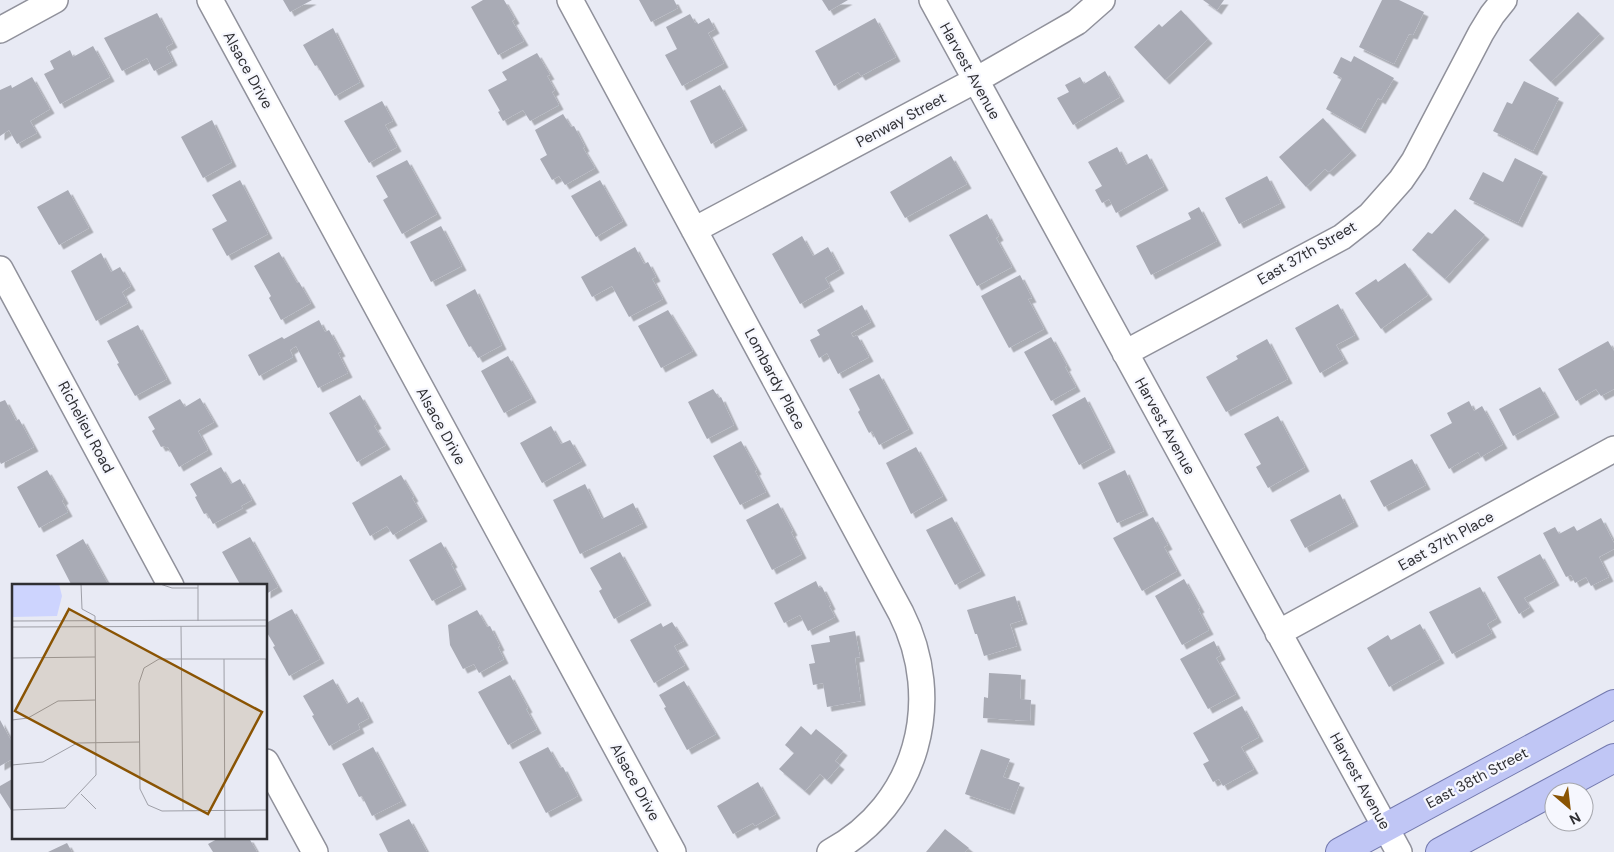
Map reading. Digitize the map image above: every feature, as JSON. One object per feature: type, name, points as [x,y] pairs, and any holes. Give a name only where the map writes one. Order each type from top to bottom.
[{"type":"main road","name":"East 38th Street","points":[[1340,852],[1614,704]]},
{"type":"main road","points":[[1440,852],[1614,758]]},
{"type":"street","points":[[0,30],[55,0]]},
{"type":"street","name":"Alsace Drive","points":[[210,0],[673,852]]},
{"type":"street","name":"Lombardy Place","points":[[570,0],[897,604],[909,630],[918,658],[922,704],[915,751],[906,772],[895,793],[873,821],[851,840],[830,852]]},
{"type":"street","name":"Harvest Avenue","points":[[932,0],[1399,852]]},
{"type":"street","name":"Penway Street","points":[[694,230],[976,80],[1077,22],[1102,0]]},
{"type":"street","name":"East 37th Street","points":[[1125,353],[1342,237],[1370,215],[1401,180],[1414,161],[1481,33],[1504,0]]},
{"type":"street","name":"Richelieu Road","points":[[0,269],[170,584]]},
{"type":"street","name":"East 37th Place","points":[[1278,633],[1614,449]]},
{"type":"street","points":[[268,766],[315,852]]},
{"type":"building","points":[[283,0],[312,0],[290,12]]},
{"type":"building","points":[[483,0],[504,0],[515,19],[512,21],[524,41],[498,55],[471,7]]},
{"type":"building","points":[[639,0],[674,0],[678,8],[651,22]]},
{"type":"building","points":[[822,0],[848,0],[829,11]]},
{"type":"building","points":[[1203,0],[1224,0],[1217,10]]},
{"type":"building","points":[[1382,0],[1399,0],[1424,12],[1413,35],[1409,34],[1394,64],[1359,47]]},
{"type":"building","points":[[1181,10],[1208,39],[1165,80],[1134,47],[1159,24],[1162,27]]},
{"type":"building","points":[[1578,12],[1600,34],[1551,82],[1529,60]]},
{"type":"building","points":[[157,13],[173,43],[166,47],[173,61],[154,71],[147,58],[122,71],[104,38]]},
{"type":"building","points":[[690,14],[695,23],[697,22],[698,24],[709,18],[715,29],[708,33],[724,63],[682,86],[665,55],[677,49],[666,27]]},
{"type":"building","points":[[875,18],[896,57],[861,76],[858,72],[834,86],[815,51]]},
{"type":"building","points":[[333,28],[360,82],[335,96],[303,45]]},
{"type":"building","points":[[93,46],[110,77],[60,104],[44,74],[54,69],[50,61],[70,50],[73,57]]},
{"type":"building","points":[[537,53],[550,75],[547,76],[555,90],[552,92],[559,105],[530,121],[523,110],[503,121],[498,112],[500,111],[488,90],[507,80],[502,72]]},
{"type":"building","points":[[1354,56],[1394,78],[1381,100],[1378,98],[1361,129],[1326,109],[1342,78],[1333,73],[1341,57],[1351,62]]},
{"type":"building","points":[[1105,71],[1120,97],[1073,125],[1057,98],[1069,92],[1065,85],[1080,77],[1084,84]]},
{"type":"building","points":[[32,77],[50,109],[30,121],[37,133],[17,144],[9,130],[0,136],[0,90],[11,85],[12,88]]},
{"type":"building","points":[[1524,81],[1559,98],[1533,151],[1493,131],[1507,102],[1512,104]]},
{"type":"building","points":[[720,85],[743,126],[711,144],[690,101]]},
{"type":"building","points":[[382,101],[393,121],[385,125],[397,147],[369,163],[344,121]]},
{"type":"building","points":[[563,114],[571,127],[574,126],[585,147],[583,148],[595,168],[565,185],[559,176],[552,180],[540,159],[547,155],[535,130]]},
{"type":"building","points":[[1323,118],[1352,151],[1329,172],[1325,169],[1306,187],[1279,157]]},
{"type":"building","points":[[212,120],[232,162],[203,178],[181,137]]},
{"type":"building","points":[[1117,147],[1126,165],[1147,154],[1164,186],[1116,213],[1109,199],[1102,203],[1095,190],[1102,186],[1088,162]]},
{"type":"building","points":[[951,156],[967,184],[905,218],[890,192]]},
{"type":"building","points":[[1515,158],[1543,172],[1518,223],[1469,199],[1483,172],[1503,182]]},
{"type":"building","points":[[407,160],[437,214],[402,234],[383,200],[388,197],[376,176]]},
{"type":"building","points":[[1267,176],[1281,203],[1239,224],[1225,198]]},
{"type":"building","points":[[240,180],[268,234],[227,256],[212,229],[227,221],[212,195]]},
{"type":"building","points":[[600,180],[623,221],[596,237],[571,196]]},
{"type":"building","points":[[68,190],[89,228],[59,245],[37,207]]},
{"type":"building","points":[[1199,207],[1217,241],[1151,275],[1136,246],[1191,219],[1188,213]]},
{"type":"building","points":[[1455,209],[1485,235],[1445,279],[1412,250],[1428,232],[1432,234]]},
{"type":"building","points":[[987,214],[999,236],[996,238],[1012,267],[977,286],[949,235]]},
{"type":"building","points":[[441,226],[462,266],[431,282],[410,242]]},
{"type":"building","points":[[802,236],[813,256],[828,247],[840,269],[825,278],[830,287],[800,304],[772,254]]},
{"type":"building","points":[[635,247],[644,264],[648,262],[656,277],[652,279],[663,299],[629,317],[612,286],[592,297],[581,277]]},
{"type":"building","points":[[279,252],[311,303],[281,320],[269,298],[271,296],[254,266]]},
{"type":"building","points":[[101,253],[111,272],[120,267],[131,286],[122,292],[128,303],[96,321],[71,271]]},
{"type":"building","points":[[1405,263],[1428,295],[1381,329],[1355,293],[1376,279],[1378,282]]},
{"type":"building","points":[[1020,275],[1032,298],[1028,299],[1044,329],[1009,348],[981,296]]},
{"type":"building","points":[[475,289],[502,345],[478,358],[471,346],[469,347],[446,305]]},
{"type":"building","points":[[1338,304],[1355,335],[1336,345],[1344,359],[1320,373],[1295,328]]},
{"type":"building","points":[[862,305],[871,322],[851,333],[853,337],[857,335],[869,357],[838,374],[827,353],[819,358],[810,340],[820,335],[817,330]]},
{"type":"building","points":[[668,310],[693,351],[661,368],[638,326]]},
{"type":"building","points":[[319,320],[325,332],[329,330],[341,352],[338,353],[348,373],[318,388],[296,346],[290,350],[293,357],[259,376],[248,355],[282,337],[284,339]]},
{"type":"building","points":[[138,325],[167,379],[135,396],[117,364],[119,363],[107,341]]},
{"type":"building","points":[[1051,337],[1076,387],[1051,401],[1024,352]]},
{"type":"building","points":[[1267,339],[1288,379],[1226,412],[1206,377],[1238,359],[1236,356]]},
{"type":"building","points":[[1608,341],[1614,351],[1614,389],[1601,396],[1596,389],[1576,401],[1558,369]]},
{"type":"building","points":[[508,356],[532,398],[504,413],[481,371]]},
{"type":"building","points":[[879,374],[909,429],[879,445],[872,431],[869,433],[849,389]]},
{"type":"building","points":[[1540,387],[1555,413],[1513,436],[1499,409]]},
{"type":"building","points":[[713,389],[719,398],[721,397],[734,425],[707,439],[688,402]]},
{"type":"building","points":[[360,395],[377,424],[374,426],[386,445],[357,462],[329,413]]},
{"type":"building","points":[[1085,397],[1111,448],[1079,465],[1052,415]]},
{"type":"building","points":[[200,398],[214,422],[198,431],[208,450],[179,467],[168,447],[161,447],[152,431],[155,429],[148,417],[180,399],[185,407]]},
{"type":"building","points":[[5,400],[16,421],[19,419],[34,447],[1,464],[0,402]]},
{"type":"building","points":[[1469,401],[1474,411],[1482,406],[1503,444],[1481,457],[1478,452],[1449,469],[1430,435],[1452,423],[1447,413]]},
{"type":"building","points":[[1278,416],[1305,467],[1268,488],[1256,467],[1261,464],[1244,434]]},
{"type":"building","points":[[551,426],[561,444],[570,440],[582,461],[542,483],[520,443]]},
{"type":"building","points":[[741,441],[757,470],[755,471],[766,492],[740,505],[713,456]]},
{"type":"building","points":[[916,447],[943,496],[911,514],[886,463]]},
{"type":"building","points":[[1412,459],[1426,485],[1384,507],[1370,481]]},
{"type":"building","points":[[221,467],[231,484],[240,479],[252,500],[241,506],[243,508],[213,524],[207,513],[204,514],[190,484]]},
{"type":"building","points":[[47,470],[64,499],[62,501],[68,512],[39,528],[17,487]]},
{"type":"building","points":[[1125,470],[1144,511],[1117,523],[1098,483]]},
{"type":"building","points":[[401,475],[423,517],[393,535],[387,526],[370,536],[352,503]]},
{"type":"building","points":[[585,484],[602,519],[633,503],[643,523],[580,554],[553,500]]},
{"type":"building","points":[[1340,494],[1354,522],[1305,548],[1290,520]]},
{"type":"building","points":[[778,503],[793,531],[791,532],[802,554],[772,570],[746,520]]},
{"type":"building","points":[[952,517],[981,571],[955,585],[926,530]]},
{"type":"building","points":[[1153,517],[1168,545],[1164,547],[1177,571],[1142,591],[1113,538]]},
{"type":"building","points":[[1601,518],[1614,543],[1614,549],[1599,557],[1609,577],[1591,586],[1586,577],[1575,583],[1571,575],[1566,577],[1543,533],[1555,527],[1559,534],[1574,526],[1577,531]]},
{"type":"building","points":[[250,537],[278,587],[268,593],[268,584],[240,584],[222,552]]},
{"type":"building","points":[[83,539],[108,584],[71,584],[56,555]]},
{"type":"building","points":[[441,542],[453,563],[451,564],[462,585],[432,601],[409,560]]},
{"type":"building","points":[[620,552],[647,601],[614,619],[599,591],[602,589],[590,568]]},
{"type":"building","points":[[1540,554],[1555,581],[1524,598],[1530,607],[1519,614],[1497,577]]},
{"type":"building","points":[[1184,579],[1200,608],[1198,609],[1209,630],[1182,645],[1155,596]]},
{"type":"building","points":[[816,581],[819,588],[822,587],[835,617],[808,631],[800,615],[784,623],[774,603]]},
{"type":"building","points":[[1480,587],[1497,618],[1487,624],[1492,633],[1452,654],[1429,612]]},
{"type":"building","points":[[1015,596],[1023,620],[1010,624],[1017,646],[984,656],[967,610]]},
{"type":"building","points":[[292,609],[320,659],[289,676],[268,634],[268,622]]},
{"type":"building","points":[[477,610],[487,627],[490,626],[504,659],[479,673],[474,664],[463,669],[450,645],[448,625]]},
{"type":"building","points":[[672,622],[684,641],[674,646],[685,665],[654,683],[630,640],[661,623],[663,627]]},
{"type":"building","points":[[1420,624],[1440,659],[1389,687],[1367,648],[1388,635],[1391,640]]},
{"type":"building","points":[[855,631],[860,657],[855,658],[861,701],[827,707],[823,683],[813,685],[809,664],[815,663],[811,645],[830,642],[829,636]]},
{"type":"building","points":[[1214,641],[1221,655],[1216,658],[1236,694],[1208,709],[1180,659]]},
{"type":"building","points":[[989,673],[1021,675],[1020,699],[1031,700],[1030,721],[983,718],[984,697],[988,698]]},
{"type":"building","points":[[510,675],[537,729],[508,745],[478,692]]},
{"type":"building","points":[[333,679],[347,704],[358,697],[369,718],[358,724],[360,729],[329,746],[303,696]]},
{"type":"building","points":[[684,681],[716,734],[687,750],[659,695]]},
{"type":"building","points":[[1242,706],[1259,737],[1241,747],[1254,769],[1223,786],[1219,779],[1213,782],[1203,764],[1209,761],[1193,733]]},
{"type":"building","points":[[0,720],[12,742],[12,759],[0,766]]},
{"type":"building","points":[[801,726],[811,735],[816,729],[843,751],[835,761],[840,765],[827,780],[820,774],[805,791],[779,769],[794,753],[785,745]]},
{"type":"building","points":[[373,747],[402,801],[372,816],[362,796],[359,797],[342,764]]},
{"type":"building","points":[[548,747],[560,768],[563,767],[578,796],[546,813],[519,762]]},
{"type":"building","points":[[981,749],[1010,759],[1003,777],[1020,783],[1010,810],[965,794]]},
{"type":"building","points":[[12,779],[12,812],[0,793],[0,786]]},
{"type":"building","points":[[758,782],[776,814],[755,826],[753,823],[733,834],[717,806]]},
{"type":"building","points":[[409,819],[427,852],[388,852],[379,834]]},
{"type":"building","points":[[945,829],[969,848],[965,852],[926,852]]},
{"type":"building","points":[[215,840],[250,840],[257,852],[213,852],[208,844]]},
{"type":"building","points":[[67,843],[72,852],[48,852]]}]
